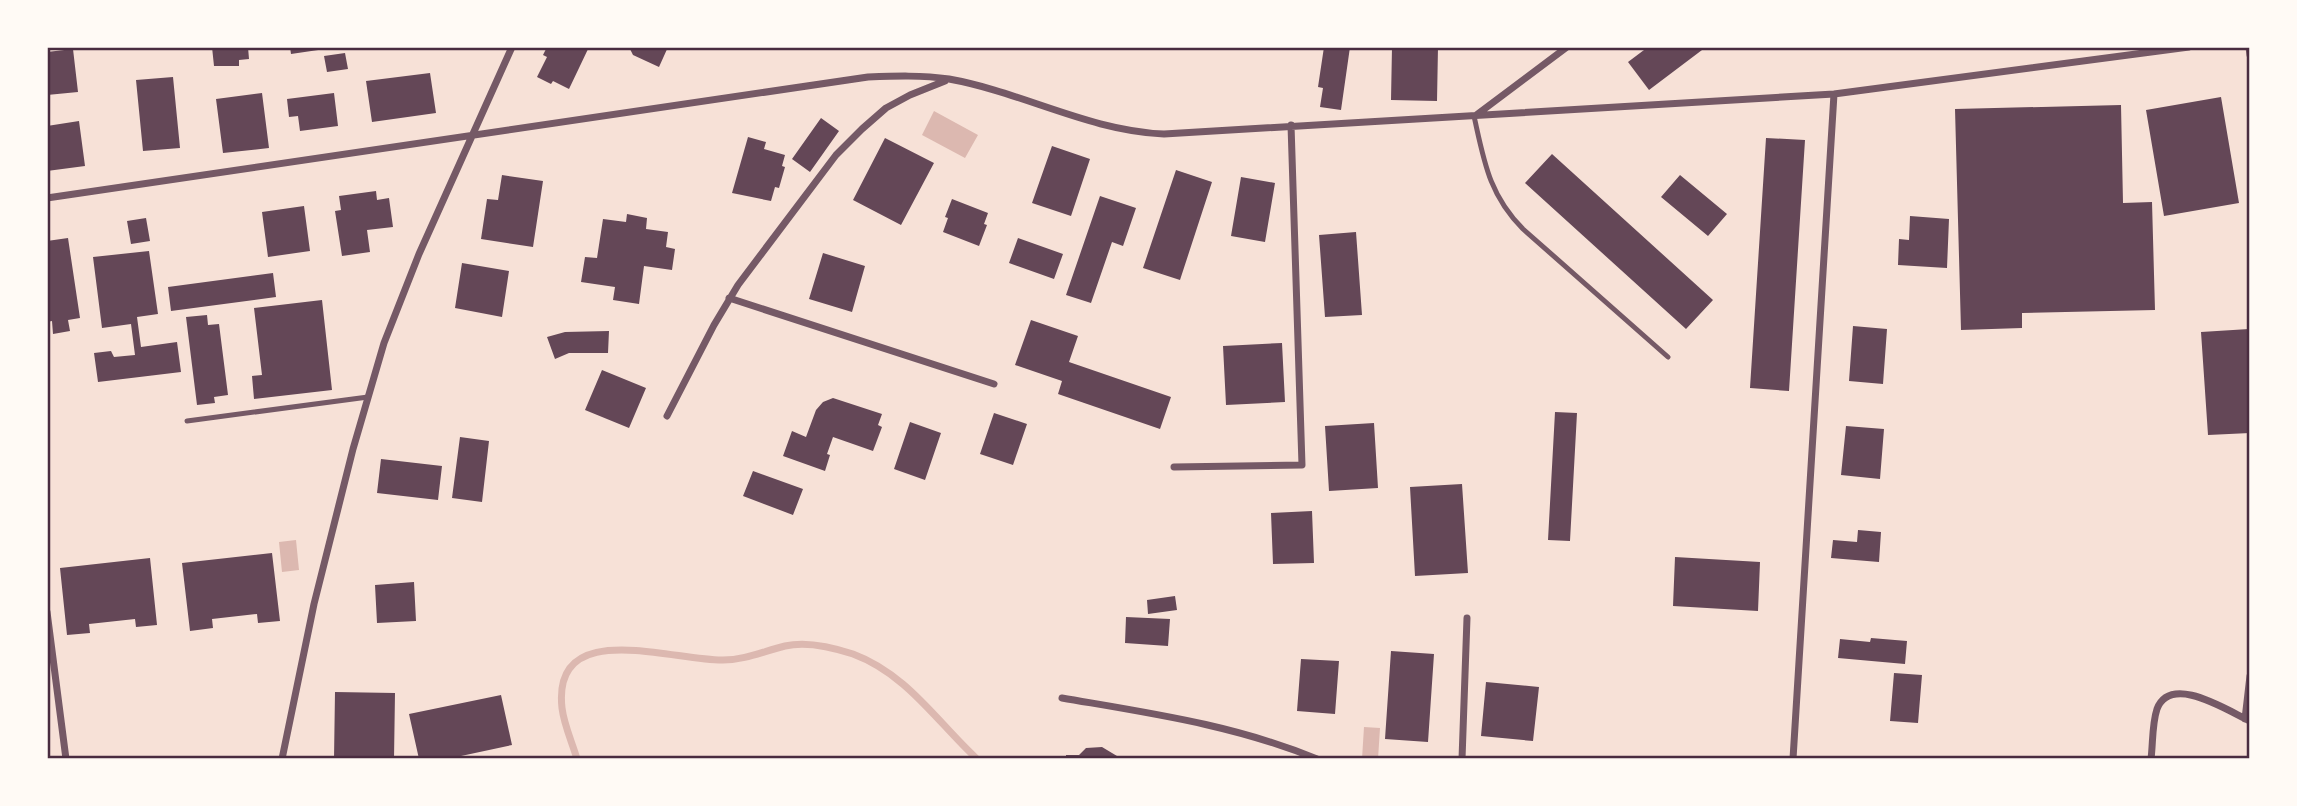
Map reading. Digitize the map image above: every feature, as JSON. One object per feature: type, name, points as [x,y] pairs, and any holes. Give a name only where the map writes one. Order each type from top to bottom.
[{"type":"street","points":[[282,759],[314,604],[368,397],[388,333],[410,274],[512,47]]},
{"type":"street","points":[[1474,116],[1567,47]]},
{"type":"street","points":[[47,198],[856,78],[900,76],[949,79],[1105,126],[1164,134],[1834,94],[2189,47]]},
{"type":"street","points":[[2249,47],[2250,55]]},
{"type":"street","points":[[667,416],[729,298],[848,142],[898,100],[949,79]]},
{"type":"street","points":[[1793,759],[1834,94]]},
{"type":"street","points":[[1174,467],[1301,465],[1292,125]]},
{"type":"street","points":[[729,298],[994,384]]},
{"type":"street","points":[[47,612],[66,759]]},
{"type":"street","points":[[1462,759],[1468,618]]},
{"type":"street","points":[[2151,759],[2155,718],[2163,699],[2178,693],[2194,695],[2247,720],[2250,676]]},
{"type":"street","points":[[1062,698],[1221,727],[1256,736],[1317,759]]},
{"type":"lane","points":[[1474,116],[1489,179],[1507,213],[1668,357]]},
{"type":"lane","points":[[187,421],[368,397]]},
{"type":"shaded area","points":[[934,111],[978,135],[965,158],[922,135]]},
{"type":"shaded area","points":[[296,540],[299,570],[282,572],[279,542]]},
{"type":"shaded area","points":[[1364,727],[1380,728],[1378,759],[1362,759]]},
{"type":"building","points":[[212,47],[248,47],[249,59],[239,60],[239,66],[214,66]]},
{"type":"building","points":[[290,47],[325,47],[325,49],[291,54]]},
{"type":"building","points":[[547,47],[589,47],[569,89],[537,77],[547,57],[543,55]]},
{"type":"building","points":[[629,47],[668,47],[659,67],[633,55]]},
{"type":"building","points":[[1324,47],[1350,47],[1341,110],[1320,107],[1323,88],[1318,87]]},
{"type":"building","points":[[1392,47],[1438,47],[1437,101],[1391,100]]},
{"type":"building","points":[[1648,47],[1706,47],[1649,90],[1628,62]]},
{"type":"building","points":[[73,49],[78,92],[47,95],[47,52]]},
{"type":"building","points":[[345,53],[348,69],[327,72],[324,56]]},
{"type":"building","points":[[430,73],[436,113],[372,122],[366,81]]},
{"type":"building","points":[[173,77],[180,148],[143,151],[136,80]]},
{"type":"building","points":[[262,93],[269,148],[223,153],[216,99]]},
{"type":"building","points":[[334,93],[338,126],[300,131],[298,116],[289,117],[287,99]]},
{"type":"building","points":[[2221,97],[2239,203],[2164,216],[2146,110]]},
{"type":"building","points":[[2121,105],[2123,203],[2152,202],[2155,310],[2022,313],[2022,328],[1961,330],[1955,109]]},
{"type":"building","points":[[821,118],[839,131],[810,172],[792,159]]},
{"type":"building","points":[[79,121],[85,166],[47,171],[47,126]]},
{"type":"building","points":[[748,137],[766,142],[764,149],[785,155],[782,166],[785,167],[779,188],[775,187],[771,201],[732,193]]},
{"type":"building","points":[[885,138],[934,163],[901,225],[853,200]]},
{"type":"building","points":[[1766,138],[1805,140],[1789,391],[1750,388]]},
{"type":"building","points":[[1052,146],[1090,159],[1071,216],[1032,203]]},
{"type":"building","points":[[1552,154],[1713,300],[1686,329],[1525,183]]},
{"type":"building","points":[[1176,170],[1212,182],[1180,280],[1143,268]]},
{"type":"building","points":[[502,175],[543,181],[533,247],[481,239],[487,199],[498,200]]},
{"type":"building","points":[[1680,175],[1727,214],[1708,236],[1661,197]]},
{"type":"building","points":[[1241,177],[1275,183],[1265,242],[1231,236]]},
{"type":"building","points":[[376,191],[377,200],[389,198],[393,227],[367,230],[370,252],[342,256],[335,211],[341,210],[339,196]]},
{"type":"building","points":[[1100,196],[1136,208],[1123,246],[1112,242],[1091,303],[1066,295]]},
{"type":"building","points":[[952,199],[988,213],[984,224],[987,225],[979,246],[943,232]]},
{"type":"building","points":[[304,206],[310,251],[268,257],[262,212]]},
{"type":"building","points":[[627,214],[647,218],[646,229],[668,232],[666,247],[675,249],[672,270],[644,266],[639,304],[613,300],[615,287],[581,282],[585,257],[597,258],[603,219],[626,222]]},
{"type":"building","points":[[1910,216],[1949,219],[1947,268],[1898,265],[1899,239],[1909,240]]},
{"type":"building","points":[[146,218],[150,241],[131,244],[127,221]]},
{"type":"building","points":[[1356,232],[1362,315],[1325,317],[1319,235]]},
{"type":"building","points":[[68,238],[80,318],[68,320],[70,331],[53,334],[52,321],[47,322],[47,241]]},
{"type":"building","points":[[1018,238],[1063,254],[1054,279],[1009,263]]},
{"type":"building","points":[[149,251],[158,314],[137,317],[141,347],[177,342],[181,372],[98,382],[94,353],[111,351],[114,357],[135,355],[131,324],[102,328],[93,257]]},
{"type":"building","points":[[823,253],[865,266],[852,312],[809,299]]},
{"type":"building","points":[[462,263],[509,271],[502,317],[455,308]]},
{"type":"building","points":[[273,273],[276,297],[171,311],[168,287]]},
{"type":"building","points":[[322,300],[332,390],[254,399],[252,376],[262,375],[254,308]]},
{"type":"building","points":[[207,315],[208,325],[219,324],[228,395],[214,397],[215,403],[197,405],[186,317]]},
{"type":"building","points":[[1031,320],[1078,336],[1069,362],[1171,397],[1160,429],[1058,394],[1062,381],[1015,365]]},
{"type":"building","points":[[1853,326],[1887,329],[1883,384],[1849,381]]},
{"type":"building","points":[[2249,329],[2250,433],[2208,435],[2201,332]]},
{"type":"building","points":[[609,331],[608,353],[569,353],[555,359],[547,337],[565,332]]},
{"type":"building","points":[[1282,343],[1285,402],[1226,405],[1223,346]]},
{"type":"building","points":[[602,370],[646,388],[629,428],[585,410]]},
{"type":"building","points":[[833,398],[882,414],[878,425],[882,427],[873,451],[833,437],[825,471],[783,456],[792,431],[806,437],[816,410],[823,402]]},
{"type":"building","points":[[1555,412],[1577,413],[1570,541],[1548,540]]},
{"type":"building","points":[[994,413],[1027,424],[1013,465],[980,454]]},
{"type":"building","points":[[910,422],[941,433],[925,480],[894,469]]},
{"type":"building","points":[[1374,423],[1378,488],[1329,491],[1325,426]]},
{"type":"building","points":[[1846,426],[1884,429],[1880,479],[1841,475]]},
{"type":"building","points":[[460,437],[489,441],[482,502],[452,498]]},
{"type":"building","points":[[381,459],[442,466],[438,500],[377,493]]},
{"type":"building","points":[[753,471],[803,489],[793,515],[743,496]]},
{"type":"building","points":[[1462,484],[1468,573],[1415,576],[1410,487]]},
{"type":"building","points":[[1312,511],[1314,563],[1273,564],[1271,513]]},
{"type":"building","points":[[1858,530],[1881,532],[1879,562],[1831,558],[1833,540],[1857,542]]},
{"type":"building","points":[[272,553],[280,621],[258,623],[257,614],[212,619],[213,628],[190,631],[182,563]]},
{"type":"building","points":[[1675,557],[1760,562],[1758,611],[1673,606]]},
{"type":"building","points":[[150,558],[157,625],[136,627],[135,619],[89,624],[90,633],[67,635],[60,568]]},
{"type":"building","points":[[414,582],[416,621],[377,623],[375,585]]},
{"type":"building","points":[[1175,596],[1177,610],[1148,614],[1147,600]]},
{"type":"building","points":[[1126,617],[1170,619],[1168,646],[1125,643]]},
{"type":"building","points":[[1871,638],[1907,641],[1905,664],[1838,658],[1840,639],[1870,642]]},
{"type":"building","points":[[1391,651],[1434,654],[1428,742],[1385,739]]},
{"type":"building","points":[[1301,659],[1339,661],[1335,714],[1297,711]]},
{"type":"building","points":[[1894,673],[1922,675],[1918,723],[1890,721]]},
{"type":"building","points":[[1486,682],[1539,687],[1533,741],[1481,736]]},
{"type":"building","points":[[335,692],[395,693],[394,759],[334,759]]},
{"type":"building","points":[[501,695],[512,745],[447,759],[419,759],[409,714]]},
{"type":"building","points":[[1102,747],[1122,759],[1066,759],[1066,755],[1079,755],[1086,748]]},
{"type":"waterway","points":[[577,759],[562,708],[564,680],[576,662],[595,653],[620,650],[731,660],[802,644],[853,654],[890,674],[920,700],[977,759]]}]
